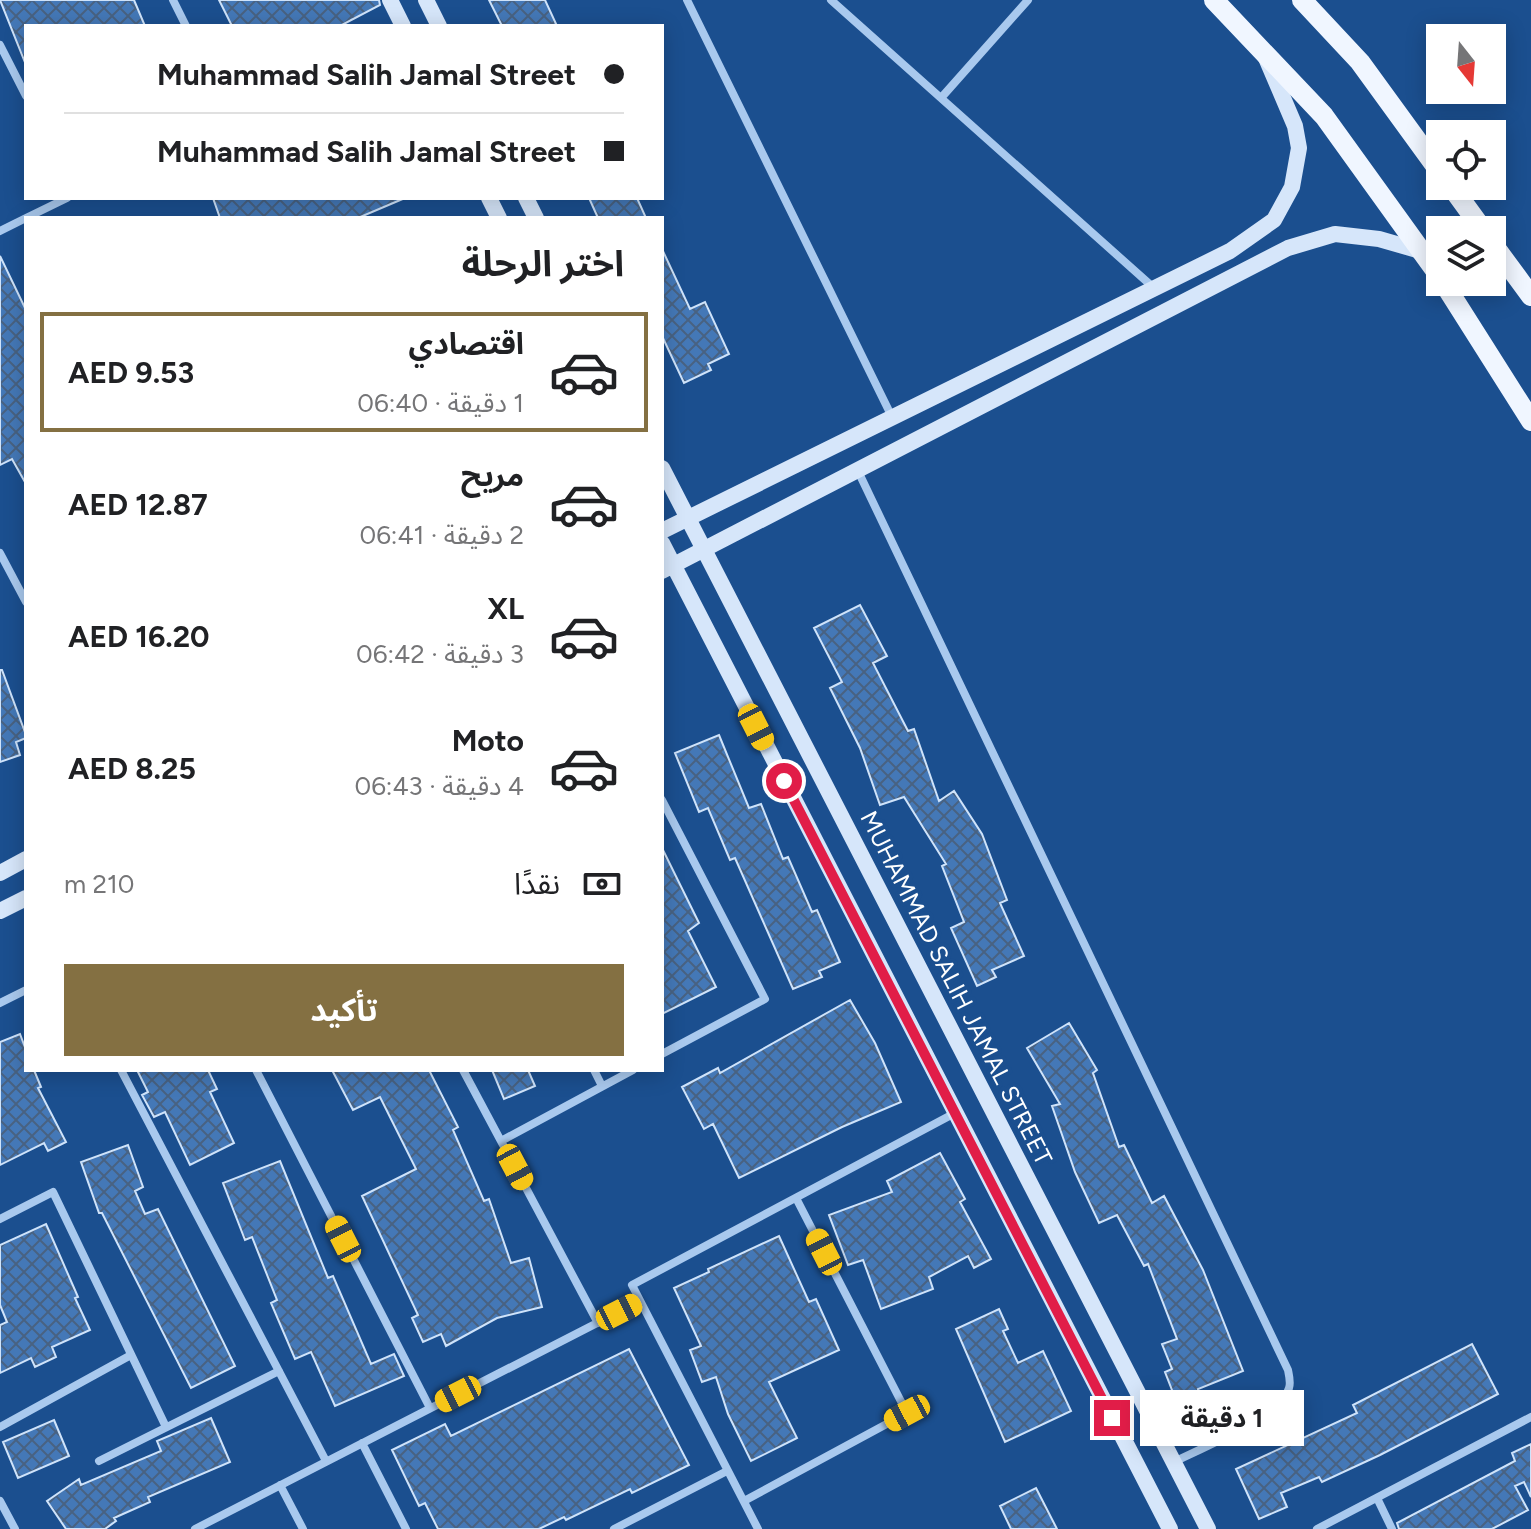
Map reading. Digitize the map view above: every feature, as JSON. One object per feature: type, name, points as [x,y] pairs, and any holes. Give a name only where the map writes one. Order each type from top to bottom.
[{"type":"main road","points":[[1214,0],[1324,116],[1426,255]]},
{"type":"main road","points":[[1302,0],[1360,62],[1426,153]]},
{"type":"main road","points":[[1506,262],[1531,296]]},
{"type":"main road","points":[[1452,296],[1531,421]]},
{"type":"street","points":[[173,0],[185,24]]},
{"type":"street","points":[[390,0],[402,24]]},
{"type":"street","points":[[426,0],[438,24]]},
{"type":"street","points":[[687,0],[892,417]]},
{"type":"street","points":[[831,0],[1154,288]]},
{"type":"street","points":[[941,98],[1028,0]]},
{"type":"street","points":[[0,45],[24,92]]},
{"type":"street","points":[[664,530],[1230,251],[1274,220],[1292,187],[1299,148],[1295,126],[1262,49]]},
{"type":"street","points":[[31,216],[63,200]]},
{"type":"street","points":[[0,231],[24,219]]},
{"type":"street","points":[[1170,1529],[668,568],[1288,248],[1335,234],[1379,239],[1424,252]]},
{"type":"street","points":[[857,469],[1288,1370],[1290,1388],[1283,1400],[1266,1415],[1174,1463]]},
{"type":"street","name":"MUHAMMAD SALIH JAMAL STREET","points":[[664,472],[1208,1529]]},
{"type":"street","points":[[0,553],[24,598]]},
{"type":"street","points":[[664,804],[765,999],[664,1053]]},
{"type":"street","points":[[0,873],[24,860]]},
{"type":"street","points":[[0,911],[24,899]]},
{"type":"street","points":[[0,1003],[24,991]]},
{"type":"street","points":[[122,1072],[326,1461]]},
{"type":"street","points":[[257,1072],[430,1408]]},
{"type":"street","points":[[464,1072],[598,1323]]},
{"type":"street","points":[[595,1072],[602,1086]]},
{"type":"street","points":[[501,1141],[629,1072]]},
{"type":"street","points":[[758,1529],[632,1285],[955,1113]]},
{"type":"street","points":[[0,1219],[53,1192],[166,1427]]},
{"type":"street","points":[[744,1501],[907,1413],[796,1198]]},
{"type":"street","points":[[195,1529],[640,1301]]},
{"type":"street","points":[[0,1427],[131,1355]]},
{"type":"street","points":[[99,1461],[279,1371]]},
{"type":"street","points":[[1317,1529],[1531,1417]]},
{"type":"street","points":[[362,1443],[406,1529]]},
{"type":"street","points":[[614,1529],[727,1471]]},
{"type":"street","points":[[280,1485],[303,1529]]},
{"type":"street","points":[[1377,1498],[1392,1529]]},
{"type":"street","points":[[0,1501],[15,1529]]},
{"type":"building","points":[[0,0],[134,0],[144,24],[24,24],[24,60]]},
{"type":"building","points":[[219,0],[379,0],[380,5],[344,24],[231,24]]},
{"type":"building","points":[[489,0],[545,0],[556,24],[501,24]]},
{"type":"building","points":[[214,200],[400,200],[363,216],[219,216]]},
{"type":"building","points":[[590,200],[638,200],[645,216],[597,216]]},
{"type":"building","points":[[664,253],[690,309],[705,302],[729,354],[708,364],[711,370],[684,383],[664,340]]},
{"type":"building","points":[[0,256],[24,306],[24,480],[12,459],[0,465]]},
{"type":"building","points":[[860,605],[887,656],[873,663],[908,731],[914,729],[939,801],[954,791],[982,834],[1007,900],[1000,903],[1024,956],[992,970],[996,977],[977,986],[951,928],[964,922],[942,866],[946,864],[904,797],[880,805],[860,748],[830,688],[842,682],[814,628]]},
{"type":"building","points":[[2,670],[24,730],[24,739],[16,742],[20,755],[0,762]]},
{"type":"building","points":[[719,735],[749,808],[761,804],[783,859],[788,857],[812,912],[817,910],[840,962],[819,971],[822,977],[793,989],[735,858],[730,860],[708,808],[699,812],[675,753]]},
{"type":"building","points":[[664,852],[699,923],[688,931],[716,987],[664,1013]]},
{"type":"building","points":[[850,1000],[875,1043],[901,1102],[842,1127],[739,1178],[713,1124],[704,1129],[682,1087],[718,1068],[720,1073]]},
{"type":"building","points":[[1069,1023],[1097,1070],[1093,1073],[1119,1147],[1124,1145],[1152,1203],[1164,1196],[1203,1270],[1243,1371],[1198,1389],[1201,1399],[1179,1408],[1165,1372],[1172,1369],[1162,1344],[1177,1339],[1148,1264],[1144,1266],[1117,1215],[1099,1223],[1075,1172],[1052,1106],[1060,1104],[1027,1048]]},
{"type":"building","points":[[20,1034],[24,1045],[24,1072],[35,1072],[41,1087],[38,1088],[66,1142],[48,1151],[44,1143],[0,1165],[0,1042]]},
{"type":"building","points":[[138,1072],[209,1072],[217,1089],[210,1092],[234,1143],[190,1165],[165,1112],[154,1117],[142,1095],[148,1092]]},
{"type":"building","points":[[333,1072],[430,1072],[458,1127],[453,1130],[484,1201],[489,1199],[511,1263],[529,1258],[542,1307],[497,1318],[446,1346],[441,1334],[423,1342],[412,1318],[418,1315],[362,1196],[416,1169],[380,1097],[353,1110]]},
{"type":"building","points":[[493,1072],[529,1072],[535,1086],[504,1099]]},
{"type":"building","points":[[128,1145],[143,1187],[135,1191],[145,1214],[158,1209],[235,1366],[191,1388],[102,1213],[99,1213],[81,1162]]},
{"type":"building","points":[[940,1153],[965,1199],[960,1202],[991,1259],[974,1268],[968,1256],[929,1277],[933,1289],[881,1309],[863,1260],[848,1265],[829,1215],[892,1192],[887,1181]]},
{"type":"building","points":[[280,1161],[328,1278],[333,1276],[371,1364],[394,1354],[404,1376],[335,1406],[311,1352],[295,1359],[271,1303],[277,1300],[252,1237],[245,1240],[223,1183]]},
{"type":"building","points":[[46,1224],[90,1330],[52,1347],[56,1357],[35,1367],[31,1358],[0,1373],[0,1325],[7,1322],[0,1305],[0,1245]]},
{"type":"building","points":[[779,1236],[809,1302],[816,1299],[839,1350],[769,1382],[797,1438],[751,1461],[728,1414],[716,1377],[702,1382],[690,1350],[701,1346],[674,1288]]},
{"type":"building","points":[[999,1309],[1008,1329],[1003,1331],[1018,1363],[1043,1351],[1071,1411],[1005,1442],[956,1329]]},
{"type":"building","points":[[1472,1344],[1498,1394],[1322,1482],[1319,1477],[1281,1493],[1287,1507],[1259,1519],[1236,1469],[1357,1413],[1353,1405]]},
{"type":"building","points":[[629,1349],[689,1465],[632,1493],[630,1489],[566,1520],[564,1517],[539,1529],[438,1529],[425,1503],[419,1506],[392,1450],[445,1424],[451,1436]]},
{"type":"building","points":[[211,1418],[230,1462],[148,1497],[150,1502],[114,1518],[116,1521],[105,1529],[66,1529],[47,1501],[79,1479],[81,1485],[161,1451],[157,1441]]},
{"type":"building","points":[[54,1420],[69,1456],[18,1478],[3,1442]]},
{"type":"building","points":[[1531,1444],[1531,1497],[1524,1482],[1515,1486],[1528,1510],[1492,1529],[1399,1529],[1397,1523],[1515,1461],[1512,1453]]},
{"type":"building","points":[[1036,1488],[1057,1529],[1011,1529],[1000,1506]]},
{"type":"route","points":[[784,781],[1112,1418]]}]
